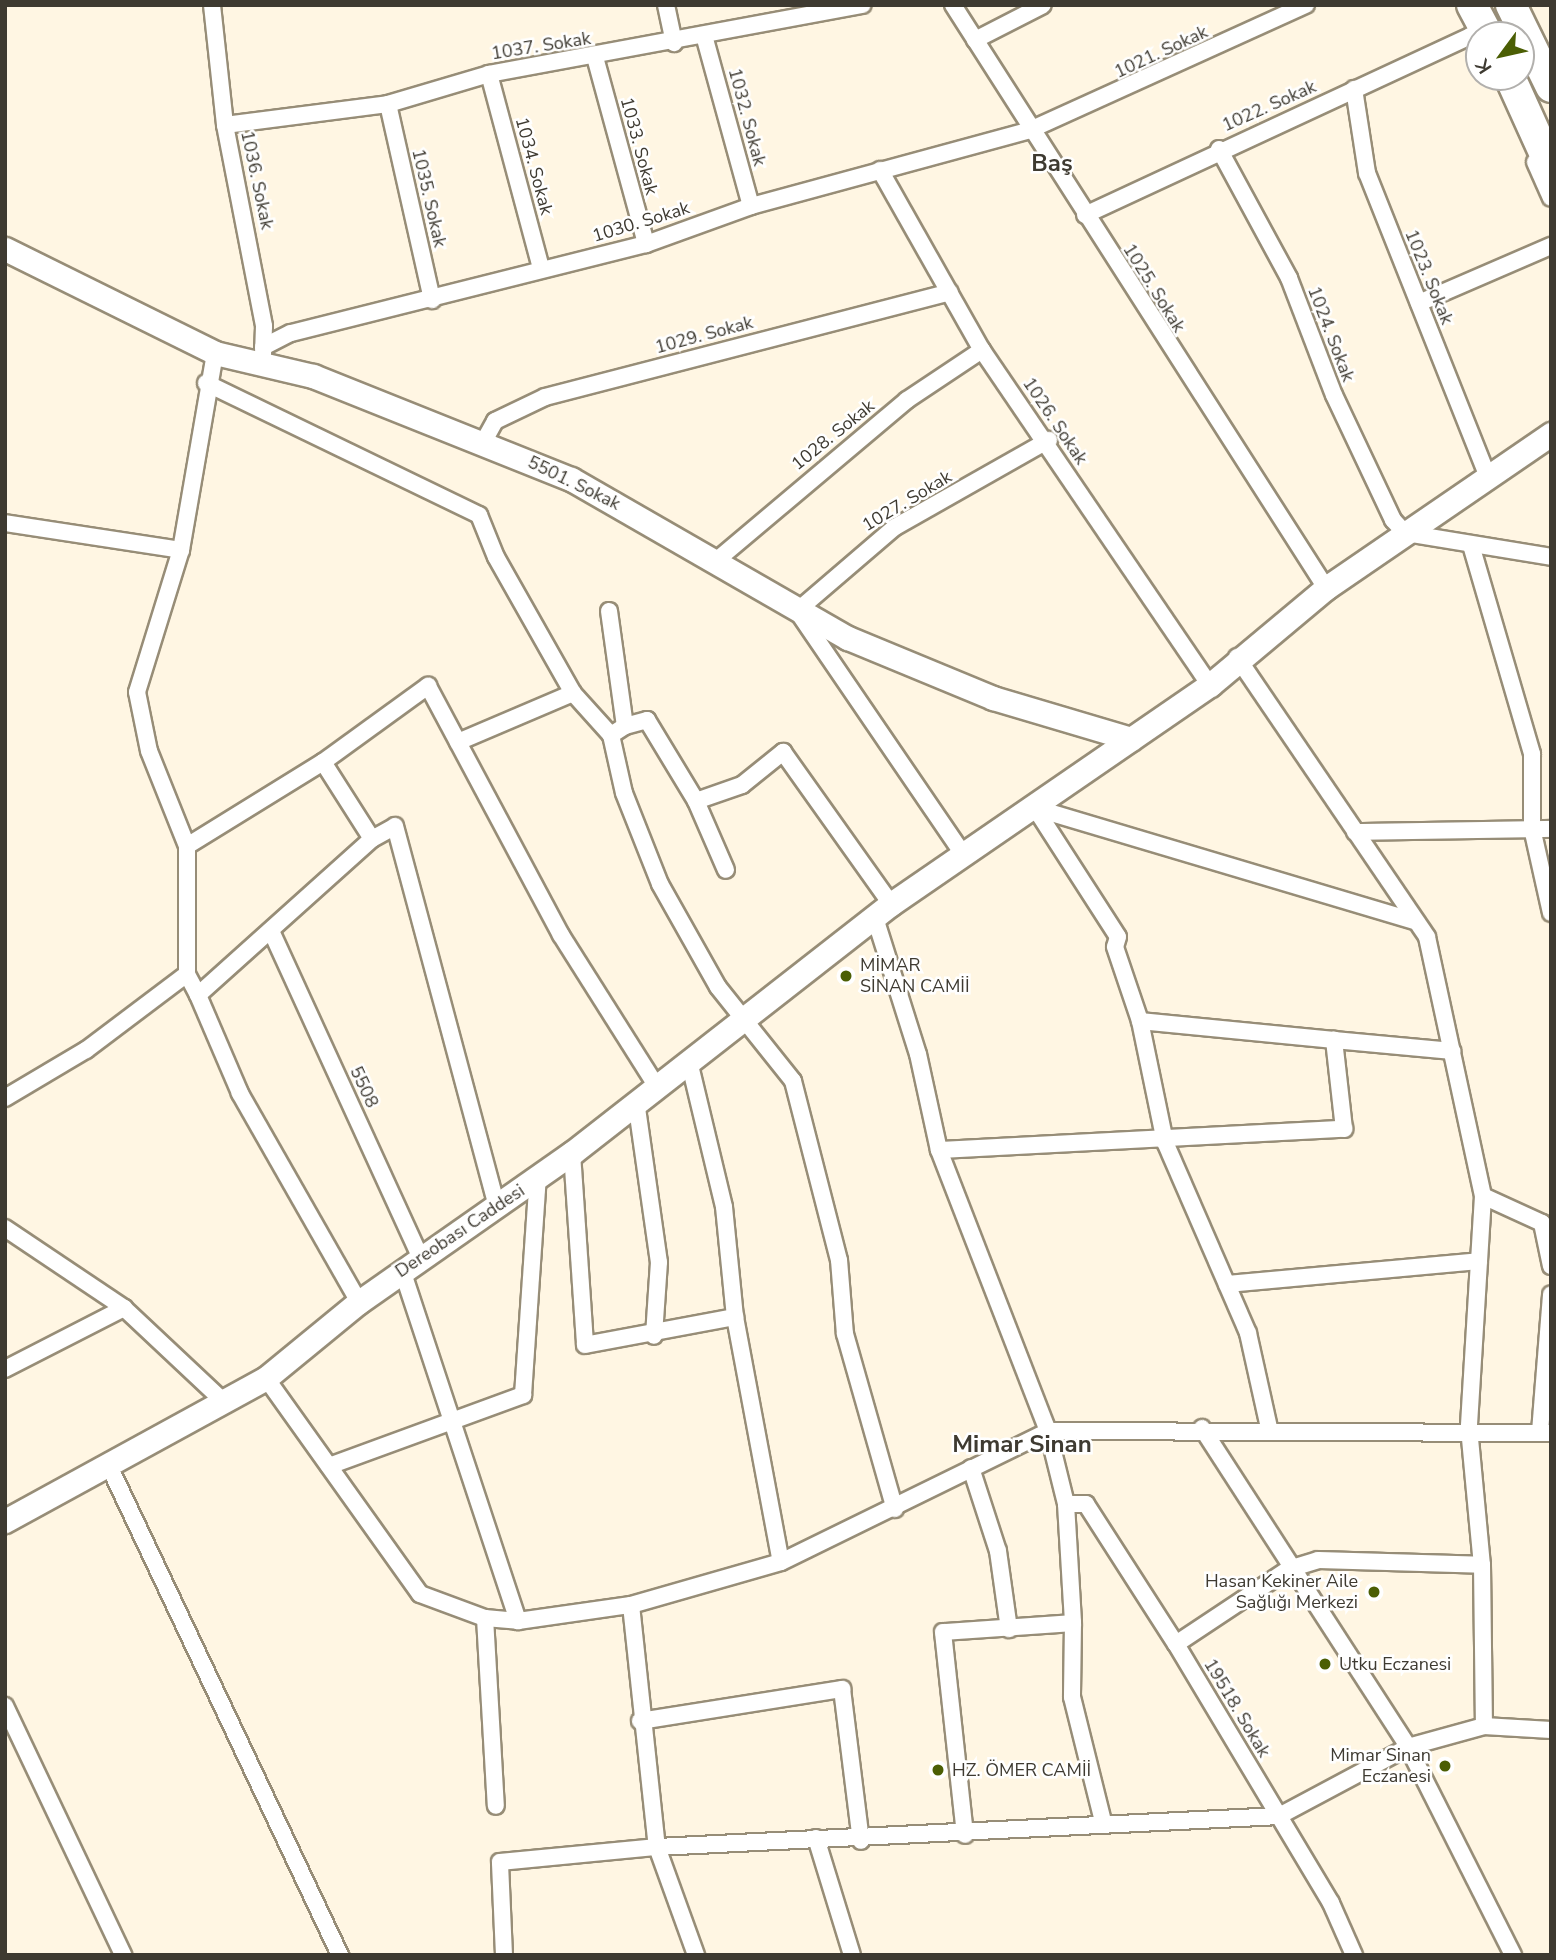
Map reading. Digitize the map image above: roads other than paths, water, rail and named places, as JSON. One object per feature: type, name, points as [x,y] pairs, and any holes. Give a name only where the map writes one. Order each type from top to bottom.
[{"type":"highway","points":[[1511,5],[1551,87]]},
{"type":"highway","points":[[1516,91],[1551,169]]},
{"type":"street","name":"1036. Sokak","points":[[212,5],[225,125],[244,203],[262,355]]},
{"type":"street","points":[[666,5],[674,43]]},
{"type":"street","points":[[789,5],[794,22]]},
{"type":"street","name":"1037. Sokak","points":[[225,125],[388,104],[489,74],[705,39],[794,22],[863,5]]},
{"type":"street","name":"1025. Sokak","points":[[953,5],[1030,130],[1326,588]]},
{"type":"street","points":[[975,40],[1043,5]]},
{"type":"street","name":"1021. Sokak","points":[[1030,130],[1306,5]]},
{"type":"street","name":"1032. Sokak","points":[[705,39],[751,206]]},
{"type":"street","name":"1022. Sokak","points":[[1085,215],[1219,149],[1465,44]]},
{"type":"street","name":"1033. Sokak","points":[[595,57],[646,244]]},
{"type":"street","name":"1034. Sokak","points":[[489,74],[541,268]]},
{"type":"street","name":"1023. Sokak","points":[[1354,89],[1367,173],[1487,475]]},
{"type":"street","points":[[1502,91],[1551,198]]},
{"type":"street","name":"1035. Sokak","points":[[388,104],[432,300]]},
{"type":"street","name":"1030. Sokak","points":[[262,355],[291,333],[432,300],[541,268],[646,244],[751,206],[1030,130]]},
{"type":"street","name":"1024. Sokak","points":[[1219,149],[1289,278],[1356,443],[1405,533]]},
{"type":"street","name":"1026. Sokak","points":[[880,170],[982,350],[1049,440],[1210,685]]},
{"type":"street","points":[[1419,303],[1551,246]]},
{"type":"street","name":"5501. Sokak","points":[[5,248],[215,353],[262,355],[484,441],[595,491],[718,560],[797,611],[993,698],[1131,739]]},
{"type":"street","name":"1029. Sokak","points":[[484,441],[495,421],[545,397],[950,292]]},
{"type":"street","name":"1028. Sokak","points":[[718,560],[907,400],[982,350]]},
{"type":"street","points":[[215,353],[206,383],[181,550],[137,692],[149,751],[187,846],[187,974],[240,1093],[359,1302]]},
{"type":"street","points":[[206,383],[479,514],[496,558],[573,693],[611,735],[624,793],[660,884],[743,1018],[793,1081],[839,1260],[845,1334],[895,1509]]},
{"type":"street","name":"Dereobası Caddesi","points":[[5,1521],[110,1468],[266,1378],[359,1302],[572,1153],[743,1018],[884,913],[1210,685],[1237,657],[1326,588],[1487,475],[1551,434]]},
{"type":"street","name":"1027. Sokak","points":[[797,611],[895,527],[1049,440]]},
{"type":"street","points":[[5,523],[181,550]]},
{"type":"street","points":[[1405,533],[1551,557]]},
{"type":"street","points":[[1471,545],[1532,754],[1532,828],[1551,913]]},
{"type":"street","points":[[609,611],[625,726]]},
{"type":"street","points":[[797,611],[965,857]]},
{"type":"street","points":[[1237,657],[1413,921],[1427,937],[1483,1196],[1469,1428],[1482,1565],[1483,1726]]},
{"type":"street","points":[[187,846],[323,762],[428,686],[561,935],[656,1086]]},
{"type":"street","points":[[458,742],[573,693]]},
{"type":"street","points":[[611,735],[625,726],[647,720],[696,801],[726,870]]},
{"type":"street","points":[[696,801],[742,785],[783,752],[884,913],[939,1150],[1048,1431],[1066,1504],[1073,1623],[1072,1696],[1104,1825]]},
{"type":"street","points":[[323,762],[372,839]]},
{"type":"street","points":[[1035,808],[1413,921]]},
{"type":"street","points":[[1035,808],[1118,937],[1115,947],[1140,1021],[1164,1142],[1248,1333],[1269,1428]]},
{"type":"street","points":[[198,995],[272,933],[372,839],[395,826],[496,1207]]},
{"type":"street","points":[[1356,832],[1551,829]]},
{"type":"street","name":"5508","points":[[272,933],[411,1264],[452,1421],[518,1621]]},
{"type":"street","points":[[5,1098],[76,1057],[187,974]]},
{"type":"street","points":[[1140,1021],[1452,1051]]},
{"type":"street","points":[[939,1150],[1164,1142],[1344,1129],[1334,1040]]},
{"type":"street","points":[[689,1060],[723,1207],[735,1317],[781,1562]]},
{"type":"street","points":[[636,1101],[659,1262],[654,1336]]},
{"type":"street","points":[[572,1153],[585,1345],[654,1336],[735,1317]]},
{"type":"street","points":[[329,1466],[523,1395],[538,1177]]},
{"type":"street","points":[[1483,1196],[1542,1223],[1551,1266]]},
{"type":"street","points":[[5,1228],[124,1308],[224,1402]]},
{"type":"street","points":[[1227,1284],[1479,1261]]},
{"type":"street","points":[[266,1378],[419,1594],[485,1618],[518,1621],[631,1605],[781,1562],[895,1509],[1048,1431],[1469,1428],[1546,1433],[1551,1294]]},
{"type":"street","points":[[6,1370],[124,1308]]},
{"type":"street","points":[[1202,1428],[1289,1569],[1408,1747],[1513,1955]]},
{"type":"street","points":[[110,1468],[340,1955]]},
{"type":"street","points":[[971,1468],[998,1551],[1009,1629]]},
{"type":"street","name":"19518. Sokak","points":[[1066,1504],[1086,1504],[1177,1644],[1279,1816],[1354,1955]]},
{"type":"street","points":[[1177,1644],[1289,1569],[1318,1560],[1482,1565]]},
{"type":"street","points":[[631,1605],[640,1721],[657,1847],[696,1955]]},
{"type":"street","points":[[485,1618],[496,1806]]},
{"type":"street","points":[[965,1835],[943,1632],[1073,1623]]},
{"type":"street","points":[[640,1721],[842,1689],[861,1841]]},
{"type":"street","points":[[5,1706],[123,1955]]},
{"type":"street","points":[[504,1955],[500,1862],[657,1847],[816,1838],[861,1841],[1279,1816],[1408,1747],[1483,1726],[1551,1730]]},
{"type":"street","points":[[816,1838],[852,1955]]},
{"type":"place","name":"MİMAR SİNAN CAMİİ","points":[[846,976]]},
{"type":"place","name":"Hasan Kekiner Aile Sağlığı Merkezi","points":[[1374,1592]]},
{"type":"place","name":"Utku Eczanesi","points":[[1325,1664]]},
{"type":"place","name":"Mimar Sinan Eczanesi","points":[[1445,1766]]},
{"type":"place","name":"HZ. ÖMER CAMİİ","points":[[938,1770]]},
{"type":"district","name":"Baş","points":[[1052,164]]},
{"type":"district","name":"Mimar Sinan","points":[[1022,1445]]}]
